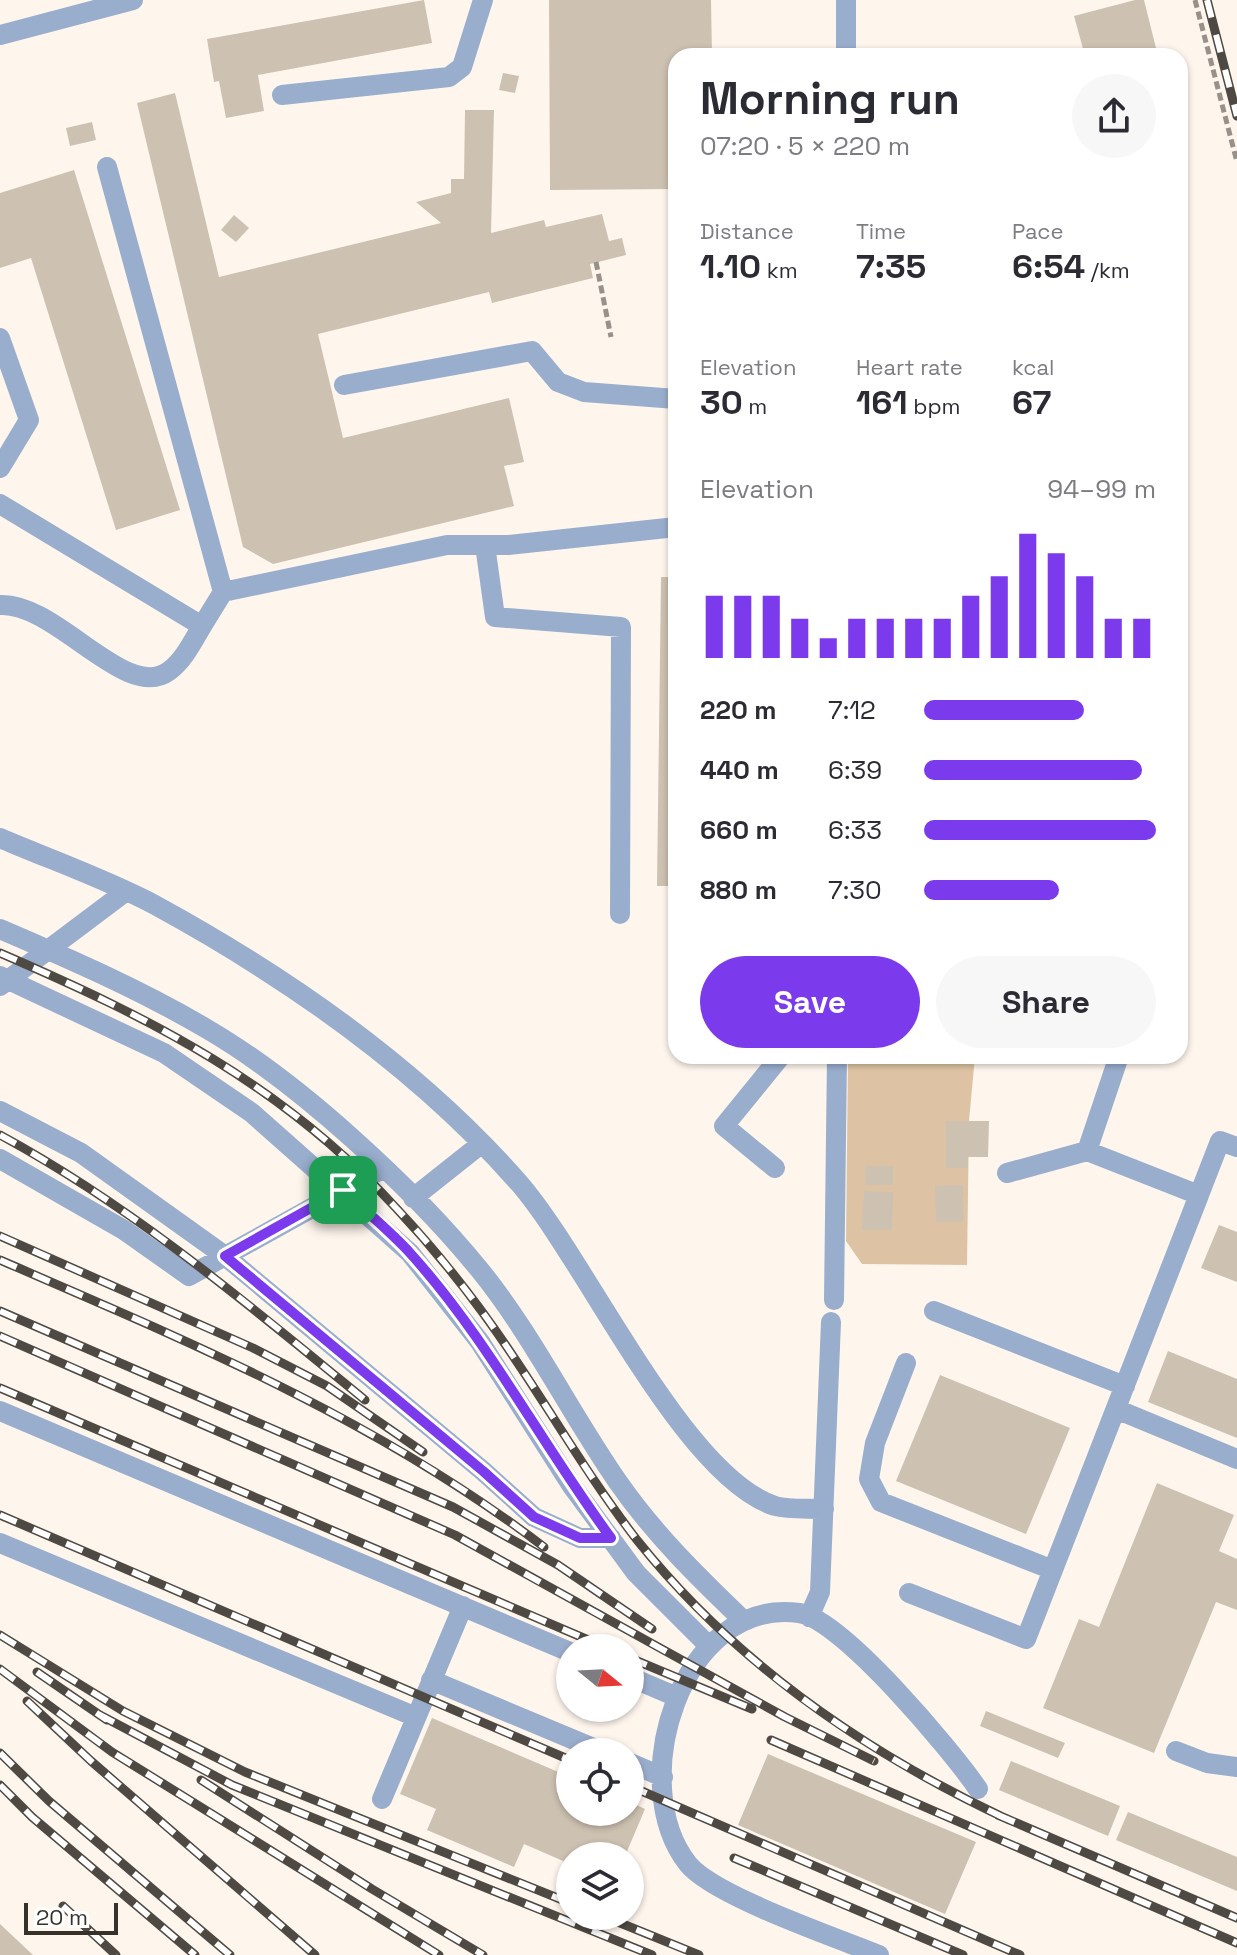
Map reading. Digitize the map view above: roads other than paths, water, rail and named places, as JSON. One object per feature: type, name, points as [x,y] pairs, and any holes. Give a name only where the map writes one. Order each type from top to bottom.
[{"type":"street","points":[[0,35],[133,0]]},
{"type":"street","points":[[282,95],[449,77],[462,67],[483,0]]},
{"type":"street","points":[[846,0],[846,48]]},
{"type":"street","points":[[107,167],[223,592]]},
{"type":"street","points":[[0,338],[29,420],[0,468]]},
{"type":"street","points":[[344,385],[532,351],[558,382],[584,392],[668,398]]},
{"type":"street","points":[[0,504],[202,626]]},
{"type":"street","points":[[0,605],[29,609],[130,675],[151,680],[170,671],[223,592],[447,545],[485,545],[668,528]]},
{"type":"street","points":[[485,545],[495,617],[621,627],[620,914]]},
{"type":"street","points":[[0,838],[154,904],[359,1036],[454,1115],[520,1185],[687,1431],[729,1480],[776,1506],[824,1509]]},
{"type":"street","points":[[3,981],[125,892]]},
{"type":"street","points":[[0,929],[49,950],[209,1030],[283,1082],[384,1168],[480,1270],[619,1484],[687,1567],[744,1621]]},
{"type":"street","points":[[3,981],[164,1053],[252,1113],[343,1190],[410,1253],[471,1331],[572,1486],[636,1573],[708,1645]]},
{"type":"street","points":[[774,1064],[724,1126],[775,1168]]},
{"type":"street","points":[[834,1300],[837,1064]]},
{"type":"street","points":[[1087,1151],[1116,1064]]},
{"type":"street","points":[[0,1111],[81,1153],[225,1256],[534,1517],[580,1538],[611,1538]]},
{"type":"street","points":[[909,1593],[1026,1639],[1220,1141],[1237,1147]]},
{"type":"street","points":[[413,1198],[481,1144]]},
{"type":"street","points":[[1007,1173],[1087,1151],[1199,1195]]},
{"type":"street","points":[[0,1159],[124,1230],[189,1276],[384,1168]]},
{"type":"street","points":[[934,1311],[1125,1386]]},
{"type":"street","points":[[809,1617],[820,1592],[831,1322]]},
{"type":"street","points":[[906,1363],[875,1443],[869,1479],[881,1502],[1053,1570]]},
{"type":"street","points":[[1116,1409],[1237,1459]]},
{"type":"street","points":[[0,1411],[556,1646]]},
{"type":"street","points":[[0,1543],[416,1717]]},
{"type":"street","points":[[382,1799],[463,1606]]},
{"type":"street","points":[[879,1955],[718,1888],[688,1864],[670,1829],[663,1777],[667,1736],[677,1697],[693,1665],[723,1631],[744,1621],[799,1613],[809,1617],[831,1627],[842,1638],[950,1748],[978,1789]]},
{"type":"street","points":[[431,1680],[570,1738]]},
{"type":"street","points":[[644,1683],[677,1697]]},
{"type":"street","points":[[1176,1751],[1207,1763],[1237,1767]]},
{"type":"street","points":[[644,1769],[663,1777]]},
{"type":"railway","points":[[1207,0],[1237,116]]},
{"type":"railway","points":[[0,953],[163,1030],[261,1090],[308,1126],[397,1209],[444,1263],[502,1339],[589,1473],[637,1540],[717,1627],[806,1701],[855,1735],[956,1794],[1009,1820]]},
{"type":"railway","points":[[0,1135],[97,1193],[143,1225],[365,1400]]},
{"type":"railway","points":[[0,1236],[253,1348],[327,1386],[423,1452]]},
{"type":"railway","points":[[0,1260],[212,1354],[349,1422],[480,1501],[544,1547]]},
{"type":"railway","points":[[0,1311],[453,1507],[558,1565],[652,1629]]},
{"type":"railway","points":[[0,1336],[455,1535],[785,1717],[874,1761]]},
{"type":"railway","points":[[0,1388],[574,1634]]},
{"type":"railway","points":[[0,1515],[556,1754]]},
{"type":"railway","points":[[0,1635],[123,1711],[245,1772],[556,1897]]},
{"type":"railway","points":[[644,1664],[752,1709]]},
{"type":"railway","points":[[0,1669],[112,1752],[439,1955]]},
{"type":"railway","points":[[37,1672],[107,1720]]},
{"type":"railway","points":[[27,1701],[91,1761],[315,1955]]},
{"type":"railway","points":[[98,1714],[232,1785],[652,1955]]},
{"type":"railway","points":[[771,1740],[1237,1943]]},
{"type":"railway","points":[[0,1753],[49,1801],[230,1955]]},
{"type":"railway","points":[[201,1780],[372,1889],[483,1955]]},
{"type":"railway","points":[[0,1785],[32,1817],[195,1955]]},
{"type":"railway","points":[[644,1792],[1020,1955]]},
{"type":"railway","points":[[998,1815],[1237,1918]]},
{"type":"railway","points":[[734,1858],[963,1955]]},
{"type":"railway","points":[[63,1906],[116,1955]]},
{"type":"railway","points":[[637,1930],[699,1955]]}]
